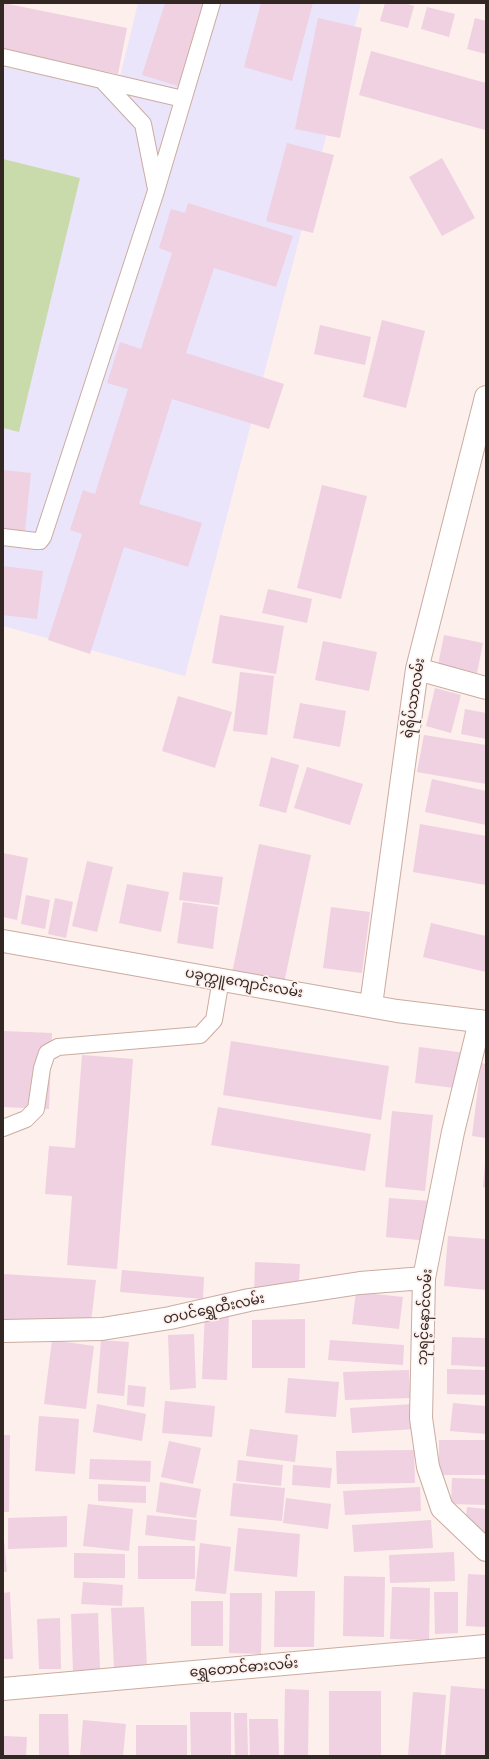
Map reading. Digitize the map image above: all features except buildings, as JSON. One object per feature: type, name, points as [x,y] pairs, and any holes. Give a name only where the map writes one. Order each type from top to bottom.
[{"type":"street","name":"ရဲရိပ်သာလမ်း","points":[[371,1005],[417,669],[485,405]]},
{"type":"street","points":[[417,669],[486,688]]},
{"type":"street","name":"ပခုက္ကူကျောင်းလမ်း","points":[[3,941],[371,1005],[397,1011],[483,1021]]},
{"type":"street","name":"ဘုရင့်နောင်လမ်း","points":[[483,1021],[453,1132],[424,1278],[422,1418],[428,1467],[442,1508],[486,1550]]},
{"type":"street","name":"တပင်ရွှေထီးလမ်း","points":[[3,1331],[102,1329],[170,1318],[249,1300],[360,1283],[424,1278]]},
{"type":"street","name":"ရွှေတောင်ဓားလမ်း","points":[[3,1689],[486,1646]]},
{"type":"lane","points":[[3,537],[40,541],[43,537],[156,191],[212,3]]},
{"type":"lane","points":[[3,57],[183,98]]},
{"type":"lane","points":[[102,80],[143,124],[156,191]]},
{"type":"lane","points":[[3,1128],[26,1119],[36,1108],[42,1068],[47,1053],[58,1047],[200,1035],[214,1020],[221,979]]},
{"type":"shaded area","points":[[138,3],[361,3],[185,676],[3,626],[3,67],[117,89]]},
{"type":"green space","points":[[3,159],[80,178],[19,432],[3,428]]}]
